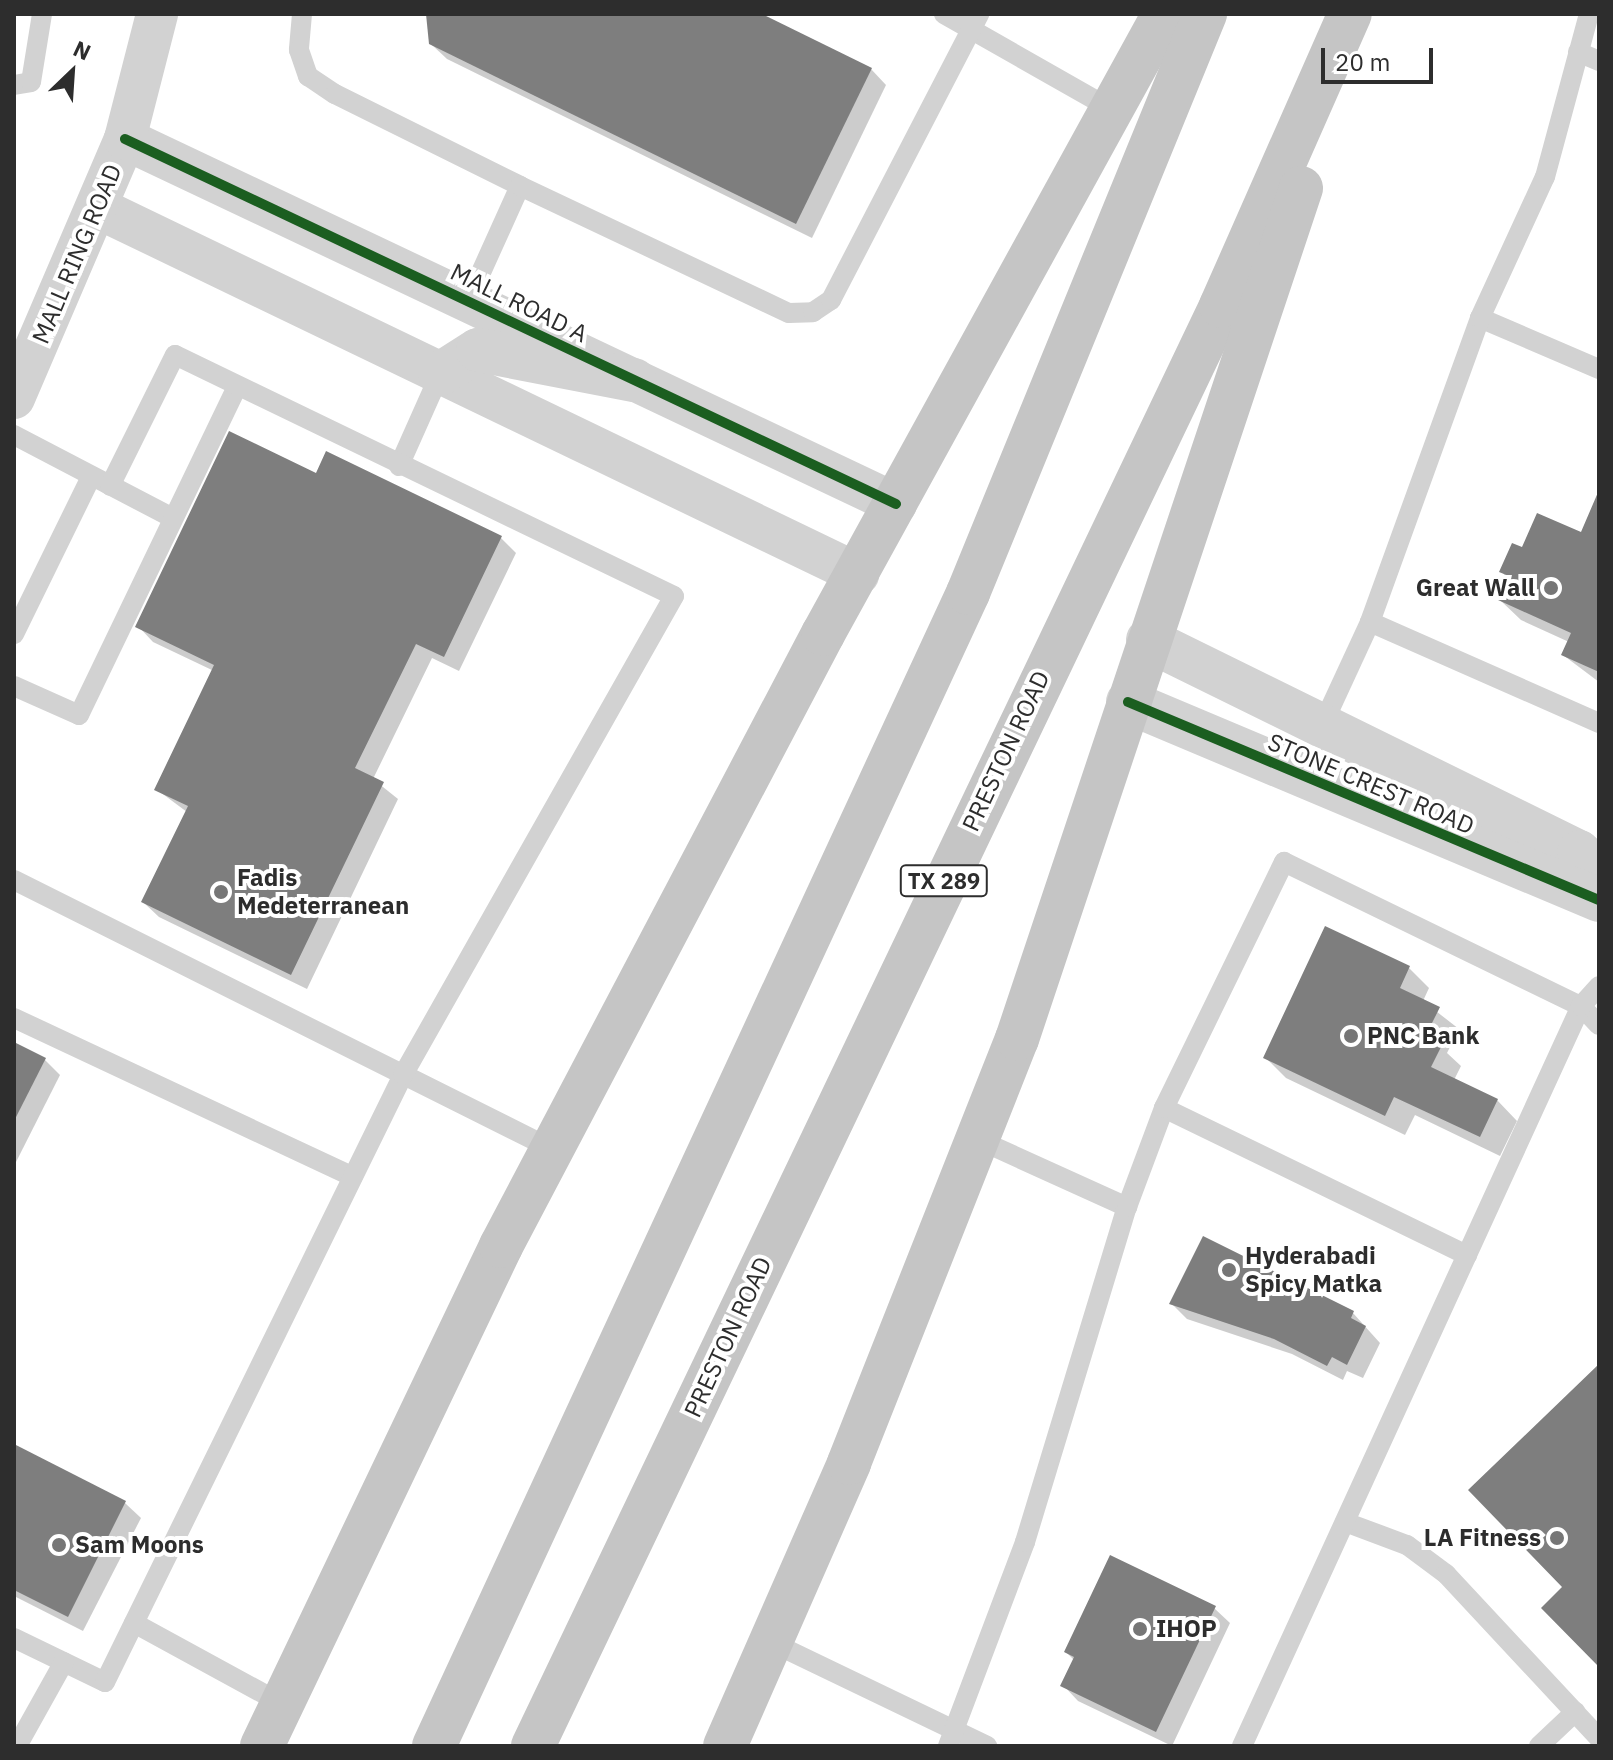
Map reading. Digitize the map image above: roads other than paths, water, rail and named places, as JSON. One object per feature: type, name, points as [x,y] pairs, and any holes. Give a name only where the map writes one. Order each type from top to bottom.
[{"type":"main road","points":[[262,1746],[501,1246],[858,574],[1164,14]]},
{"type":"main road","points":[[434,1746],[968,593],[1205,14]]},
{"type":"main road","name":"PRESTON ROAD","points":[[533,1746],[1221,306],[1350,14]]},
{"type":"main road","points":[[725,1746],[849,1463],[1017,1039],[1360,14]]},
{"type":"street","name":"MALL RING ROAD","points":[[17,385],[98,208],[125,139],[157,14]]},
{"type":"street","name":"MALL ROAD A","points":[[125,139],[896,504]]},
{"type":"street","points":[[98,208],[858,574]]},
{"type":"street","points":[[440,374],[478,350],[634,380]]},
{"type":"street","name":"STONE CREST ROAD","points":[[1148,640],[1579,852],[1599,870]]},
{"type":"street","name":"STONE CREST ROAD","points":[[1128,702],[1599,900]]},
{"type":"lane","points":[[14,85],[31,82],[42,14]]},
{"type":"lane","points":[[302,14],[299,50],[308,76],[335,94],[520,186],[789,313],[813,312],[831,300],[976,21]]},
{"type":"lane","points":[[944,14],[976,21],[1111,109]]},
{"type":"lane","points":[[1322,726],[1370,622],[1480,318],[1545,177],[1589,14]]},
{"type":"lane","points":[[1578,52],[1599,61]]},
{"type":"lane","points":[[468,301],[520,186]]},
{"type":"lane","points":[[1480,318],[1599,369]]},
{"type":"lane","points":[[14,1638],[105,1682],[403,1075],[674,596],[399,466],[175,355],[110,486]]},
{"type":"lane","points":[[399,466],[440,374]]},
{"type":"lane","points":[[14,686],[79,715],[237,386]]},
{"type":"lane","points":[[14,435],[173,518]]},
{"type":"lane","points":[[14,634],[91,477]]},
{"type":"lane","points":[[1370,622],[1599,723]]},
{"type":"lane","points":[[951,1739],[1025,1542],[1127,1207],[1164,1108],[1284,862],[1581,1006],[1599,1025]]},
{"type":"lane","points":[[14,880],[554,1150]]},
{"type":"lane","points":[[1242,1746],[1581,1006],[1599,986]]},
{"type":"lane","points":[[14,1018],[353,1177]]},
{"type":"lane","points":[[1164,1108],[1467,1255]]},
{"type":"lane","points":[[977,1139],[1127,1207]]},
{"type":"lane","points":[[1345,1522],[1407,1545],[1446,1574],[1599,1738]]},
{"type":"lane","points":[[134,1623],[281,1703]]},
{"type":"lane","points":[[771,1642],[951,1739],[987,1746]]},
{"type":"lane","points":[[17,1746],[64,1662]]},
{"type":"lane","points":[[1539,1746],[1575,1712]]},
{"type":"place","name":"Great Wall","points":[[1551,588]]},
{"type":"place","name":"Fadis Medeterranean","points":[[221,892]]},
{"type":"place","name":"PNC Bank","points":[[1351,1036]]},
{"type":"place","name":"Hyderabadi Spicy Matka","points":[[1229,1270]]},
{"type":"place","name":"LA Fitness","points":[[1557,1538]]},
{"type":"place","name":"Sam Moons","points":[[59,1545]]},
{"type":"place","name":"IHOP","points":[[1140,1629]]}]
